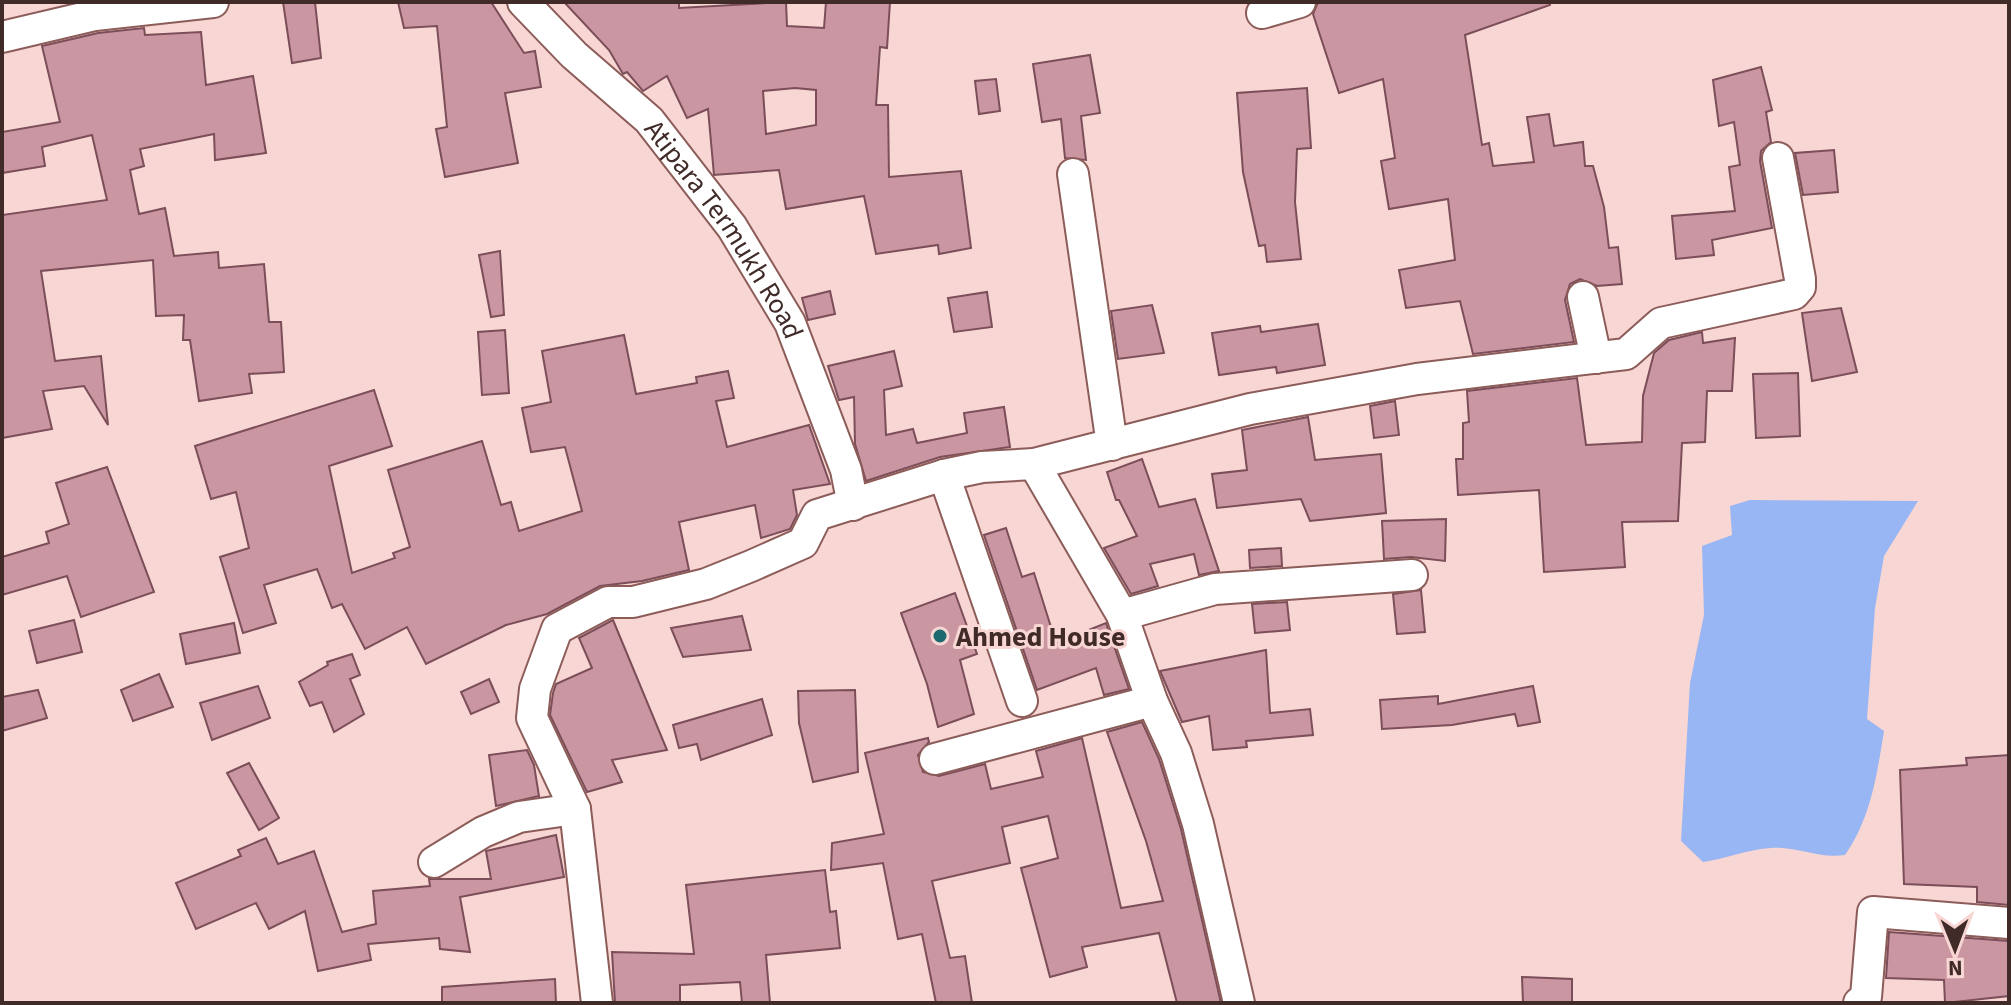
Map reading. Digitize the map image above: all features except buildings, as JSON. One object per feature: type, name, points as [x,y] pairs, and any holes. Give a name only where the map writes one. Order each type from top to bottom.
[{"type":"street","points":[[2,37],[27,34],[95,15],[213,2]]},
{"type":"street","name":"Atipara Termukh Road","points":[[523,2],[565,46],[649,120],[732,227],[790,323],[846,470],[853,505]]},
{"type":"street","points":[[1262,13],[1300,2]]},
{"type":"street","points":[[597,1003],[575,809],[532,718],[535,689],[557,629],[608,602],[633,602],[706,584],[803,543],[817,515],[944,475],[982,467],[1034,464],[1250,409],[1417,379],[1626,354],[1661,323],[1794,294],[1800,287],[1778,158]]},
{"type":"street","points":[[1073,174],[1112,445]]},
{"type":"street","points":[[1583,297],[1596,358]]},
{"type":"street","points":[[1034,464],[1122,615],[1152,701],[1176,753],[1198,824],[1239,1003]]},
{"type":"street","points":[[944,475],[1022,701]]},
{"type":"street","points":[[1122,615],[1215,589],[1412,575]]},
{"type":"street","points":[[935,759],[1152,701]]},
{"type":"street","points":[[434,862],[483,832],[519,817],[575,809]]},
{"type":"street","points":[[1859,1003],[1866,997],[1873,912],[2009,923]]},
{"type":"water","points":[[1750,500],[1918,501],[1884,556],[1875,608],[1867,719],[1884,731],[1867,811],[1845,855],[1771,848],[1703,862],[1681,841],[1690,683],[1704,615],[1702,546],[1732,535],[1730,506]]},
{"type":"place","name":"Ahmed House","points":[[940,636]]}]
